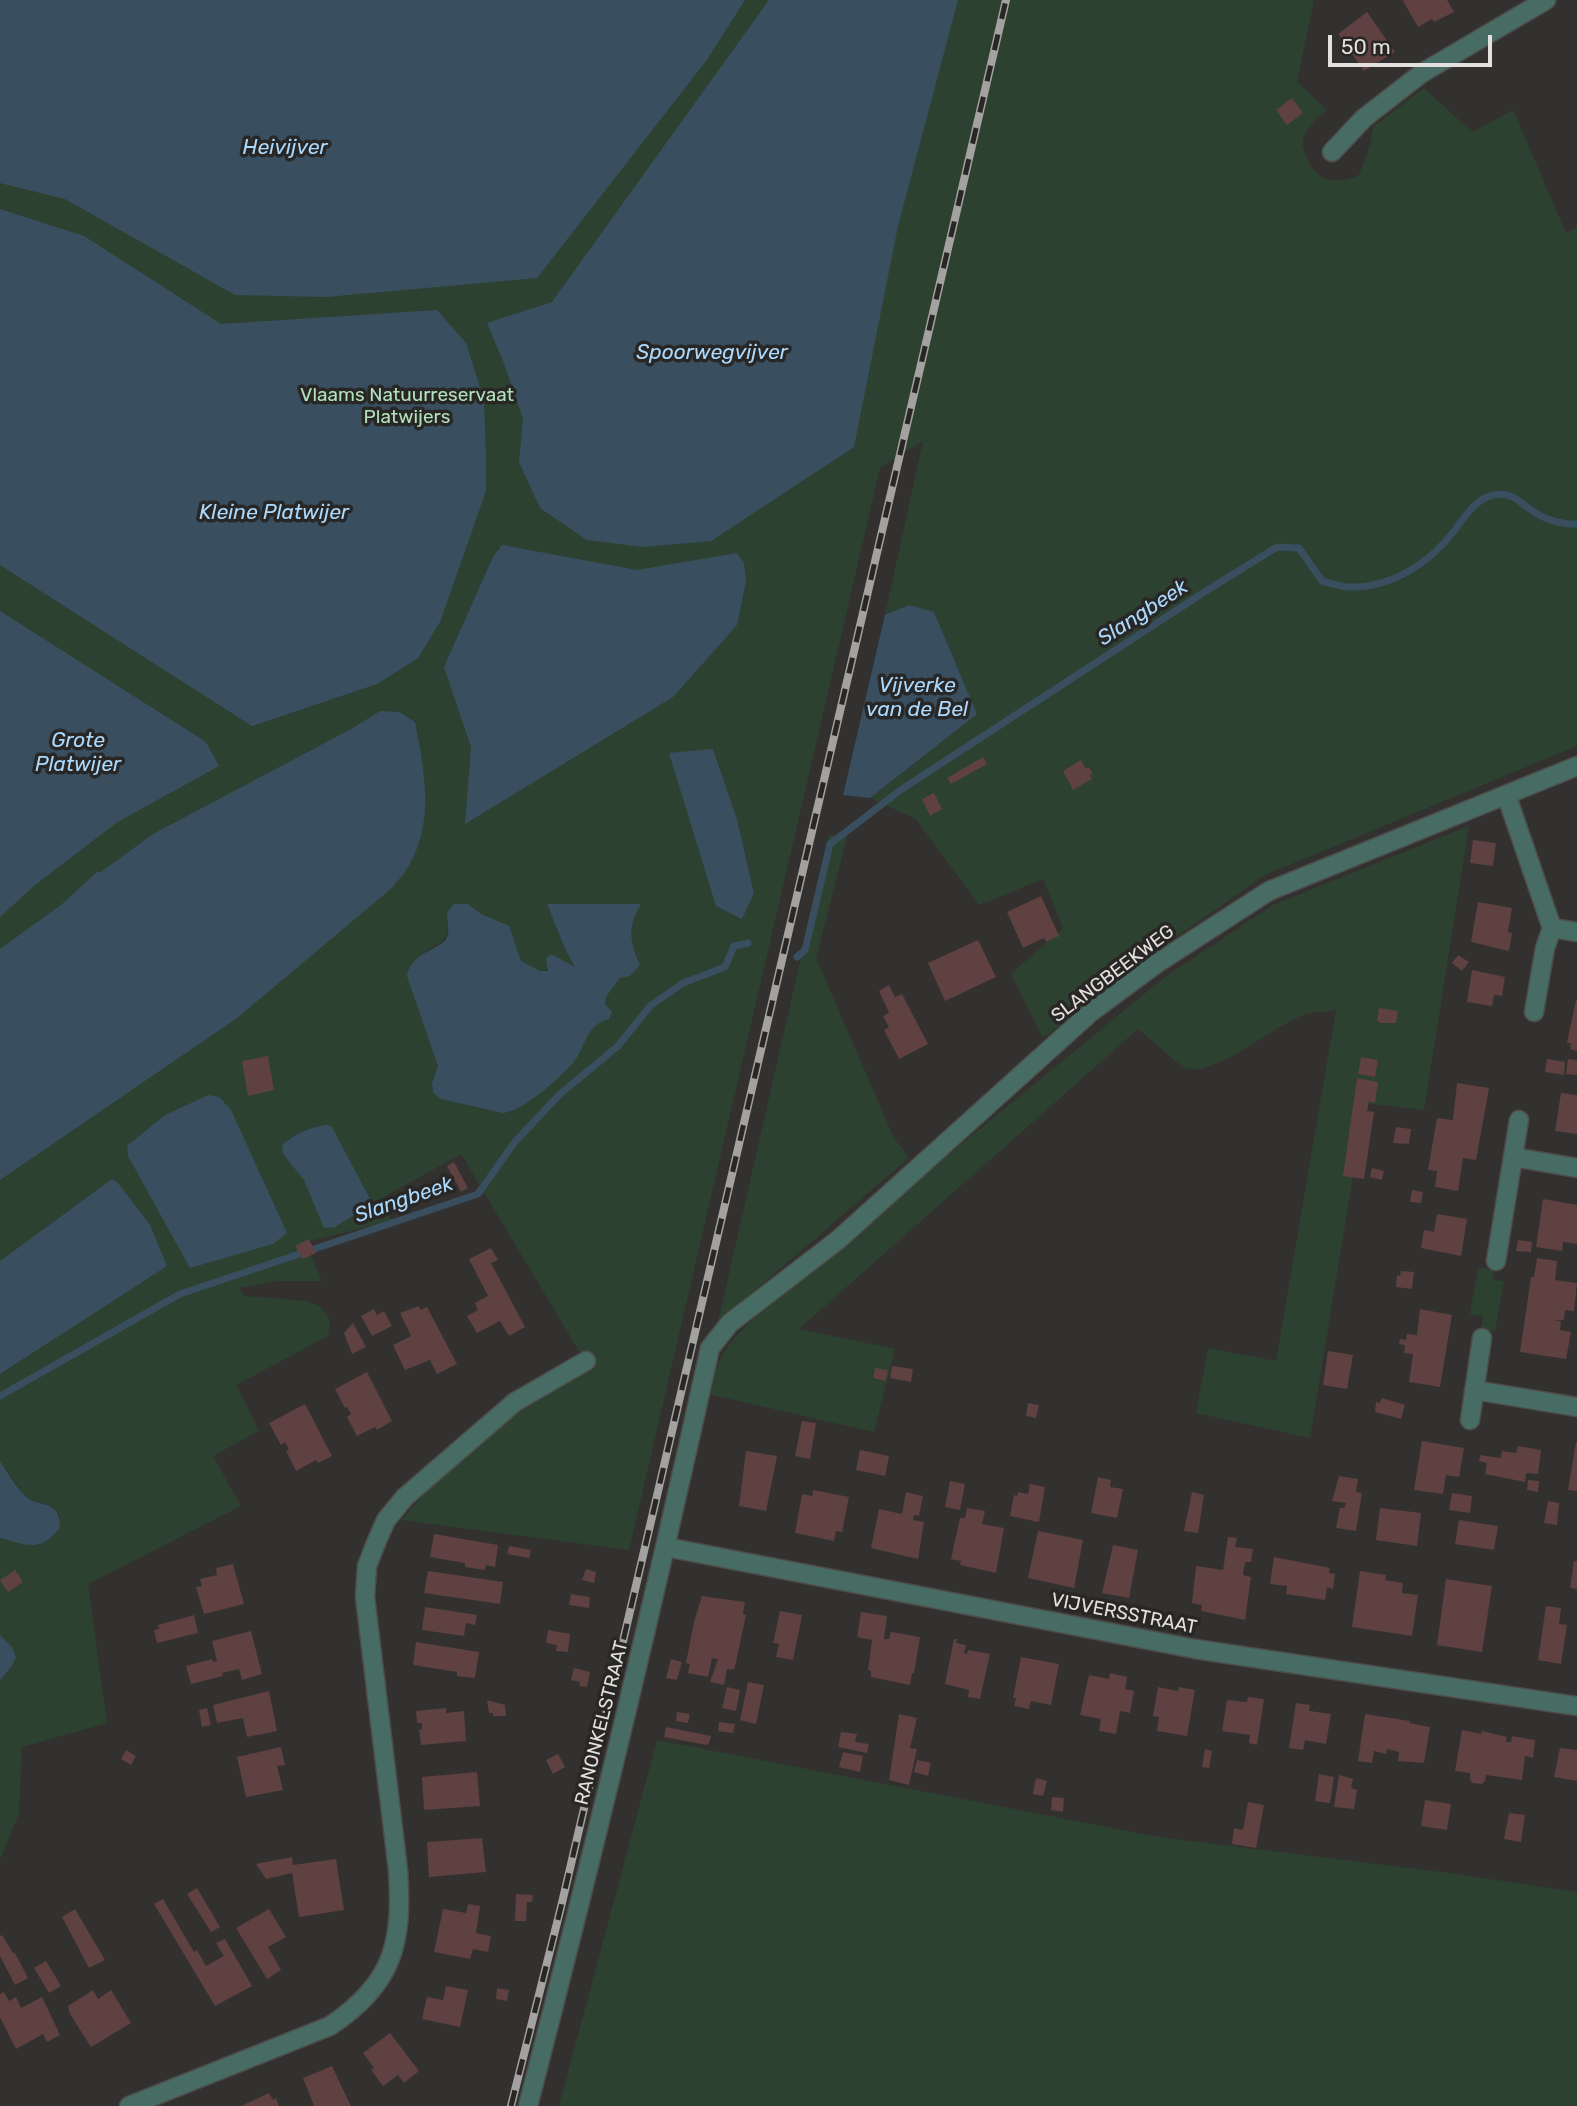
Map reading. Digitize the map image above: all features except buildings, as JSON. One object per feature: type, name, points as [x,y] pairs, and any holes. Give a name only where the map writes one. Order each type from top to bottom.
[{"type":"street","points":[[1332,152],[1363,118],[1422,73],[1546,0]]},
{"type":"street","name":"SLANGBEEKWEG","points":[[710,1348],[730,1323],[838,1240],[1091,1012],[1156,964],[1269,891],[1507,797],[1577,766]]},
{"type":"street","points":[[1507,797],[1552,929],[1545,948],[1534,1012]]},
{"type":"street","points":[[1552,929],[1577,932]]},
{"type":"street","points":[[1496,1261],[1519,1120]]},
{"type":"street","points":[[1513,1157],[1577,1168]]},
{"type":"street","points":[[1470,1420],[1482,1338]]},
{"type":"street","name":"RANONKELSTRAAT","points":[[528,2106],[666,1547],[710,1348]]},
{"type":"street","points":[[129,2106],[330,2026],[356,2009],[376,1987],[389,1962],[398,1930],[400,1909],[398,1870],[365,1597],[368,1566],[386,1520],[405,1497],[514,1402],[586,1361]]},
{"type":"street","points":[[1474,1390],[1577,1407]]},
{"type":"street","name":"VIJVERSSTRAAT","points":[[666,1547],[1195,1649],[1577,1706]]},
{"type":"green space","name":"Vlaams Natuurreservaat Platwijers","points":[[0,0],[1314,0],[1297,82],[1327,110],[1309,127],[1303,142],[1310,164],[1320,176],[1343,180],[1359,175],[1370,146],[1373,127],[1424,88],[1472,132],[1513,110],[1566,233],[1577,227],[1577,746],[1265,875],[1156,951],[1043,1038],[1011,974],[1063,928],[1043,879],[979,905],[916,819],[870,798],[977,714],[934,612],[885,615],[923,441],[880,468],[629,1550],[401,1520],[426,1492],[508,1420],[588,1366],[461,1154],[382,1198],[392,1221],[305,1242],[322,1281],[277,1281],[238,1288],[245,1296],[305,1301],[320,1306],[330,1320],[328,1336],[236,1385],[259,1431],[213,1456],[241,1506],[88,1584],[107,1723],[22,1747],[19,1813],[0,1860],[0,1680],[11,1667],[12,1647],[0,1635],[0,1538],[38,1546],[60,1517],[53,1507],[25,1497],[0,1461],[0,1374],[166,1265],[112,1179],[0,1261]],"holes":[[[713,749],[737,819],[754,893]],[[468,904],[481,914],[508,926],[521,962],[541,971],[575,967],[547,904],[634,916],[632,935],[640,965],[620,978],[606,997],[599,1021],[591,1028],[573,1062],[441,1099],[433,1093],[432,1083],[438,1066],[425,951],[445,938],[448,929],[447,913]],[[208,1095],[273,1244],[190,1267],[127,1147],[166,1115]]]},
{"type":"green space","points":[[1469,826],[1424,1110],[1365,1103],[1310,1438],[1196,1413],[1208,1348],[1276,1361],[1336,1010],[1303,1015],[1227,1059],[1197,1069],[1182,1066],[1138,1029],[799,1329],[895,1349],[874,1432],[708,1394],[721,1356],[735,1337],[776,1296],[1165,977],[1273,905]]},
{"type":"green space","points":[[829,834],[847,837],[816,958],[894,1138],[909,1158],[718,1322]]},
{"type":"green space","points":[[1478,1268],[1494,1270],[1493,1280],[1504,1281],[1495,1331],[1481,1330],[1483,1316],[1470,1314]]},
{"type":"green space","points":[[657,1740],[1159,1837],[1449,1873],[1577,1892],[1577,2106],[559,2106]]},
{"type":"water","name":"Heivijver","points":[[0,0],[745,0],[706,61],[537,278],[326,297],[235,295],[65,199],[0,183]]},
{"type":"water","name":"Spoorwegvijver","points":[[769,0],[958,0],[898,226],[854,447],[711,541],[643,547],[587,540],[540,508],[519,462],[523,419],[487,323],[552,302]]},
{"type":"water","name":"Kleine Platwijer","points":[[0,209],[84,236],[221,324],[437,310],[466,343],[484,400],[486,491],[440,622],[418,658],[377,684],[252,726],[0,565]]},
{"type":"water","points":[[502,545],[637,570],[737,553],[744,563],[746,581],[737,625],[673,697],[465,824],[471,747],[444,667],[493,557]]},
{"type":"water","name":"Vijverke van de Bel","points":[[909,605],[934,612],[977,714],[870,798],[843,795],[885,615]]},
{"type":"water","name":"Grote Platwijer","points":[[0,611],[206,742],[219,766],[116,823],[35,885],[0,917]]},
{"type":"water","points":[[380,711],[399,712],[415,722],[424,776],[425,813],[422,831],[409,865],[393,887],[237,1018],[0,1180],[0,949],[61,905],[97,872],[101,872],[153,834]]},
{"type":"water","points":[[713,749],[737,819],[754,893],[742,919],[716,906],[669,753]]},
{"type":"water","points":[[454,904],[468,904],[481,914],[509,926],[521,961],[540,971],[548,971],[546,958],[551,954],[575,967],[547,904],[641,904],[632,927],[634,949],[640,965],[630,976],[620,978],[606,997],[605,1004],[612,1012],[609,1019],[590,1031],[573,1063],[559,1077],[530,1101],[511,1111],[503,1113],[441,1099],[433,1093],[432,1083],[438,1066],[407,976],[414,961],[447,937],[447,913]]},
{"type":"water","points":[[208,1095],[219,1097],[231,1110],[287,1233],[273,1244],[190,1268],[128,1156],[127,1146],[165,1115]]},
{"type":"water","points":[[327,1125],[332,1127],[371,1201],[370,1205],[335,1227],[324,1228],[304,1180],[283,1154],[282,1145],[303,1132]]},
{"type":"water","points":[[112,1179],[150,1225],[167,1266],[0,1374],[0,1261]]},
{"type":"water","points":[[0,1461],[23,1494],[56,1511],[60,1528],[46,1541],[33,1545],[0,1538]]},
{"type":"water","points":[[0,1635],[12,1647],[16,1657],[0,1680]]},
{"type":"waterway","name":"Slangbeek","points":[[797,957],[805,950],[830,844],[902,789],[1277,547],[1299,548],[1322,581],[1348,587],[1364,586],[1394,579],[1421,563],[1444,543],[1475,505],[1493,495],[1512,497],[1550,520],[1577,524]]},
{"type":"waterway","name":"Slangbeek","points":[[0,1396],[180,1294],[478,1194],[514,1143],[559,1095],[618,1046],[650,1006],[683,983],[725,967],[734,946],[748,943]]},
{"type":"railway","points":[[511,2106],[561,1907],[1006,0]]}]
